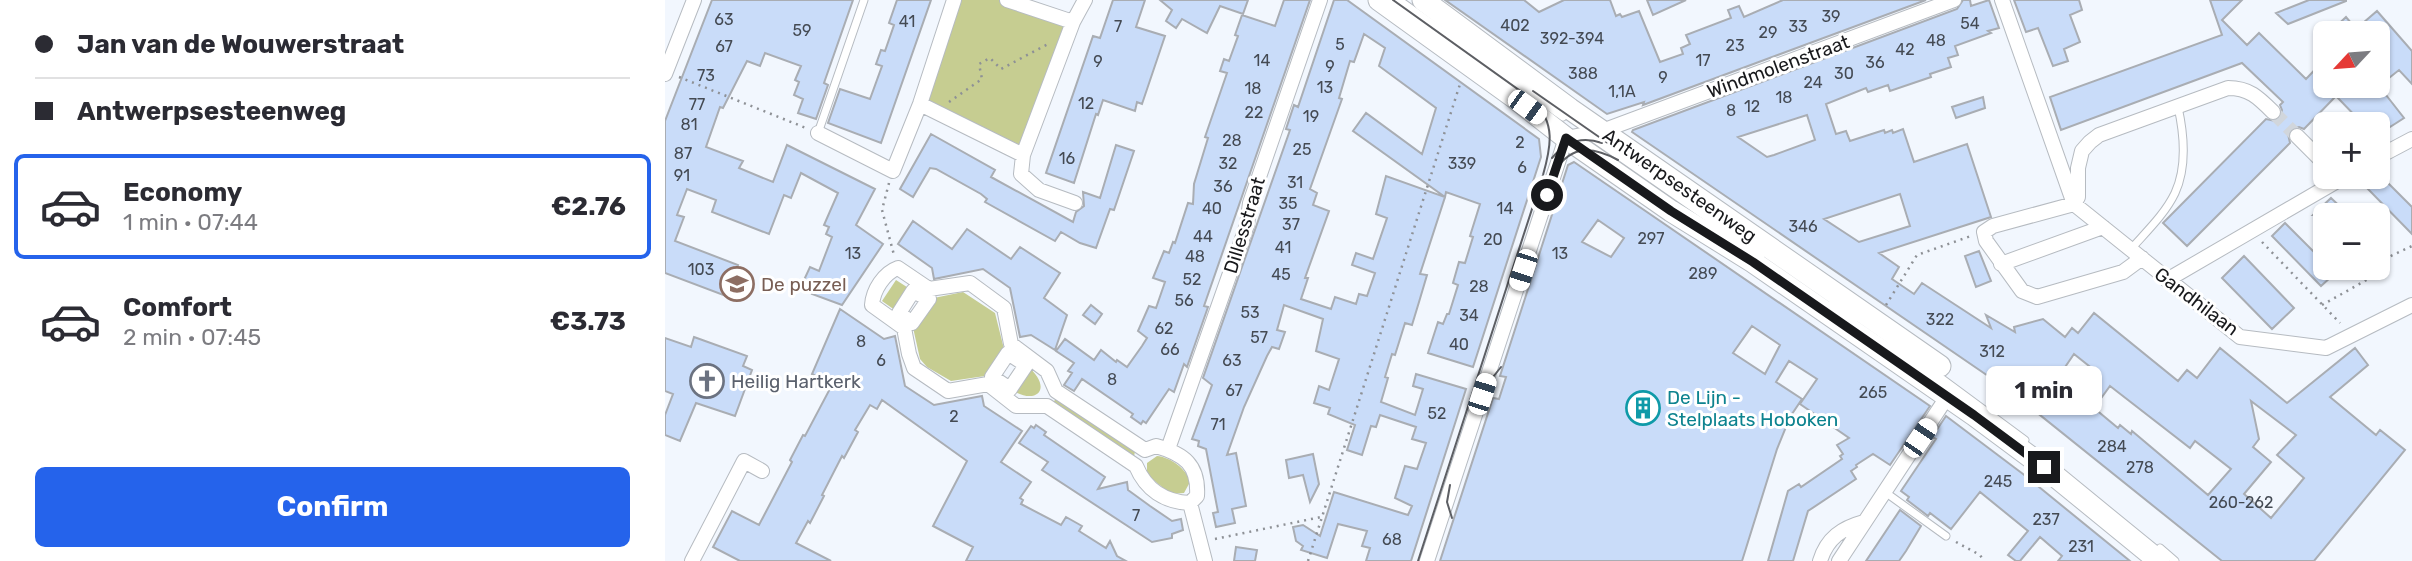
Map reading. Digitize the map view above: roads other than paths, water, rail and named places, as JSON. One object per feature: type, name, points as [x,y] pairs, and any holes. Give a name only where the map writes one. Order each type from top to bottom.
[{"type":"street","points":[[665,73],[694,0]]},
{"type":"street","points":[[818,133],[893,170],[920,104],[954,0]]},
{"type":"street","points":[[1007,0],[1071,27]]},
{"type":"street","points":[[1075,203],[1039,190],[1021,174],[1023,155],[1071,27],[1085,0]]},
{"type":"street","name":"Dillesstraat","points":[[1168,449],[1247,225],[1250,203],[1320,0]]},
{"type":"street","name":"Antwerpsesteenweg","points":[[1379,0],[1466,63],[1579,129],[1932,366]]},
{"type":"street","name":"Antwerpsesteenweg","points":[[1423,0],[1579,129],[1671,211],[1753,262],[1947,397],[2157,553]]},
{"type":"street","name":"Windmolenstraat","points":[[1579,129],[1954,0]]},
{"type":"street","points":[[2001,0],[2074,204]]},
{"type":"street","points":[[2074,204],[2078,197],[2078,168],[2082,151],[2099,135],[2228,88],[2242,88],[2255,94],[2273,112]]},
{"type":"street","points":[[920,104],[1023,155]]},
{"type":"street","points":[[1427,561],[1579,129]]},
{"type":"street","points":[[2297,136],[2313,152]]},
{"type":"street","points":[[2390,151],[2412,139]]},
{"type":"street","points":[[2167,280],[2320,189]]},
{"type":"street","name":"Gandhilaan","points":[[2136,254],[2123,272],[2038,297],[2022,291],[1986,241],[1984,232],[1993,226],[2074,204],[2240,337],[2326,348],[2412,305]]},
{"type":"street","points":[[2001,264],[2103,228]]},
{"type":"street","points":[[1136,466],[1145,450],[1156,446],[1168,449],[1183,457],[1195,472],[1197,496],[1190,503],[1163,497],[1143,482],[1136,466],[1047,406],[1016,406],[990,380],[948,391],[914,368],[904,328],[872,305],[873,296],[888,272],[898,268],[929,289],[970,283],[1004,308],[1011,344],[1047,371],[1056,391],[1145,450]]},
{"type":"street","points":[[1047,406],[1056,391]]},
{"type":"street","points":[[1839,561],[1947,397]]},
{"type":"street","points":[[692,561],[744,461],[762,471]]},
{"type":"street","points":[[1190,503],[1205,561]]},
{"type":"street","points":[[1819,561],[1834,536],[1844,528],[1864,522]]},
{"type":"lane","points":[[818,133],[864,0]]},
{"type":"lane","points":[[1399,0],[1771,262]]},
{"type":"lane","points":[[2136,254],[2175,193],[2183,157],[2178,107]]},
{"type":"lane","points":[[1827,301],[1867,322]]},
{"type":"lane","points":[[1932,366],[2031,445]]},
{"type":"lane","points":[[2052,462],[2062,470]]},
{"type":"lane","points":[[1884,491],[1946,536]]},
{"type":"lane","points":[[2157,553],[2175,561]]},
{"type":"tunnel","points":[[2273,112],[2297,136]]},
{"type":"tram line","points":[[1393,0],[1533,100],[1545,117],[1550,136],[1543,175],[1418,561]]},
{"type":"tram line","points":[[1533,91],[1714,217]]},
{"type":"tram line","points":[[1552,158],[1562,148],[1574,142],[1588,140],[1602,143]]},
{"type":"tram line","points":[[1547,183],[1561,163],[1576,152],[1595,151],[1618,160]]},
{"type":"tram line","points":[[1474,409],[1501,367]]},
{"type":"tram line","points":[[1450,485],[1447,502],[1452,518]]},
{"type":"place","name":"De puzzel","points":[[737,284]]},
{"type":"place","name":"Heilig Hartkerk","points":[[707,381]]},
{"type":"place","name":"De Lijn - Stelplaats Hoboken","points":[[1643,408]]}]
